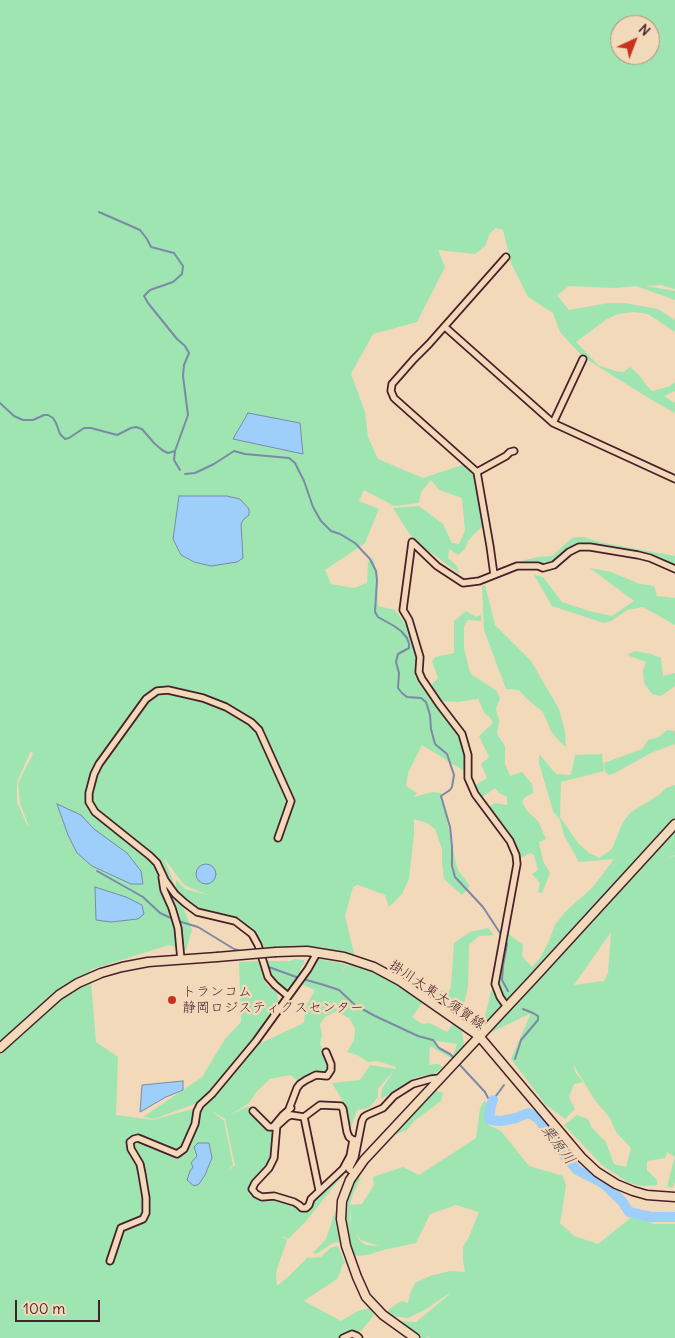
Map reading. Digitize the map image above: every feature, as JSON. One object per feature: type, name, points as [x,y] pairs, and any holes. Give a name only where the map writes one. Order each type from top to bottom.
[{"type":"main road","points":[[415,1338],[382,1315],[366,1297],[357,1277],[346,1246],[341,1219],[342,1201],[354,1173],[675,824]]},
{"type":"main road","name":"掛川大東大須賀線","points":[[0,1048],[59,995],[101,973],[122,966],[148,962],[276,952],[307,952],[344,957],[374,967],[407,986],[479,1036],[582,1158],[597,1172],[616,1184],[633,1191],[647,1195],[675,1197]]},
{"type":"street","points":[[494,574],[477,472],[394,398],[391,391],[392,384],[506,257]]},
{"type":"street","points":[[445,327],[553,423],[675,478]]},
{"type":"street","points":[[553,423],[583,359]]},
{"type":"street","points":[[477,472],[514,451]]},
{"type":"street","points":[[507,1007],[500,997],[495,984],[517,864],[516,855],[510,842],[475,794],[468,778],[468,755],[462,734],[439,704],[419,672],[420,657],[410,620],[403,610],[412,542],[437,566],[463,583],[479,581],[517,566],[538,566],[543,568],[554,565],[569,552],[579,547],[638,555],[675,569]]},
{"type":"street","points":[[278,838],[291,802],[259,730],[251,722],[226,707],[203,698],[168,690],[157,691],[146,698],[99,764],[94,774],[89,793],[89,802],[95,812],[157,863],[175,894],[185,903],[197,912],[235,921],[252,934],[258,945],[268,977],[288,996]]},
{"type":"street","points":[[161,872],[164,890],[178,928],[180,960]]},
{"type":"street","points":[[110,1261],[121,1228],[143,1219],[146,1213],[146,1198],[140,1164],[131,1149],[130,1142],[134,1138],[138,1138],[177,1154],[184,1149],[195,1124],[200,1105],[212,1094],[250,1048],[308,969],[317,953]]},
{"type":"street","points":[[289,1109],[300,1084],[316,1076],[326,1076],[331,1070],[331,1064],[326,1052]]},
{"type":"street","points":[[298,1098],[276,1125],[274,1158],[269,1168],[252,1189],[262,1197],[274,1196],[306,1208],[319,1190],[343,1169],[347,1163],[362,1121],[367,1114],[383,1108],[394,1096],[413,1084],[431,1078],[440,1078]]},
{"type":"street","points":[[253,1111],[268,1127],[273,1127],[291,1115],[304,1117],[320,1105],[341,1106],[347,1132],[356,1140]]},
{"type":"street","points":[[304,1117],[319,1190]]},
{"type":"street","points":[[354,1173],[349,1168],[355,1157],[356,1140]]},
{"type":"street","points":[[343,1338],[352,1334],[360,1338]]},
{"type":"green space","points":[[0,0],[675,0],[675,289],[661,285],[646,286],[675,291],[675,300],[636,286],[615,288],[569,286],[557,295],[569,310],[609,303],[624,303],[658,309],[675,320],[675,332],[648,314],[634,312],[618,314],[607,319],[576,342],[598,365],[624,372],[630,367],[652,391],[670,386],[675,382],[675,391],[664,396],[675,403],[675,413],[583,357],[560,332],[553,313],[528,297],[511,263],[503,230],[496,228],[490,233],[485,246],[475,254],[438,250],[445,267],[417,322],[373,334],[351,374],[365,412],[368,437],[378,459],[423,478],[462,465],[474,474],[486,527],[482,527],[473,535],[465,549],[458,555],[449,549],[448,558],[456,565],[460,574],[419,544],[408,532],[393,508],[419,506],[443,524],[452,543],[459,544],[465,531],[462,498],[439,490],[431,480],[421,492],[419,503],[394,506],[364,490],[359,501],[379,509],[365,543],[325,570],[331,584],[354,588],[367,583],[368,562],[373,558],[377,575],[378,606],[395,610],[410,630],[418,650],[417,667],[452,724],[468,758],[464,771],[422,745],[408,773],[406,786],[417,793],[414,797],[433,792],[441,793],[456,864],[458,870],[470,886],[462,895],[444,879],[442,849],[435,829],[427,823],[414,819],[409,879],[402,894],[389,907],[385,895],[357,885],[353,887],[345,916],[355,957],[321,947],[263,947],[252,934],[235,921],[194,909],[180,899],[192,930],[186,950],[169,945],[90,970],[96,1042],[118,1057],[116,1115],[153,1120],[203,1106],[250,1048],[304,1023],[305,1008],[315,990],[301,984],[319,959],[346,964],[341,974],[347,964],[349,969],[348,964],[371,971],[387,979],[423,1002],[412,1017],[422,1024],[430,1023],[447,1032],[454,1022],[462,1031],[464,1046],[451,1058],[430,1046],[429,1065],[438,1064],[443,1067],[433,1075],[417,1077],[381,1099],[382,1089],[394,1070],[378,1089],[378,1097],[369,1108],[357,1110],[351,1127],[344,1103],[332,1083],[360,1080],[370,1065],[395,1069],[396,1067],[377,1061],[368,1062],[357,1055],[347,1052],[354,1040],[355,1028],[349,1018],[341,1014],[336,1006],[338,1012],[325,1017],[320,1024],[322,1035],[320,1043],[322,1049],[320,1054],[324,1053],[331,1064],[327,1075],[314,1076],[304,1081],[297,1080],[290,1075],[270,1079],[256,1092],[249,1103],[231,1115],[248,1106],[262,1124],[272,1131],[274,1141],[269,1165],[256,1179],[256,1194],[299,1205],[301,1215],[312,1198],[351,1165],[307,1220],[288,1239],[282,1237],[287,1240],[276,1277],[277,1286],[308,1257],[321,1257],[330,1248],[338,1246],[345,1263],[342,1265],[337,1279],[304,1301],[341,1321],[358,1311],[369,1308],[374,1315],[362,1330],[343,1338],[0,1338]],"holes":[[[179,496],[243,520],[208,565],[179,554]],[[31,751],[33,754],[18,783],[20,803],[29,827],[17,802],[17,782]],[[164,858],[184,885],[208,895],[185,889],[176,880],[176,888]],[[437,1041],[457,1044],[453,1055],[437,1047]],[[210,1110],[225,1119],[235,1165],[227,1172],[233,1165],[224,1121]]]},
{"type":"green space","points":[[584,537],[599,542],[675,556],[675,565],[579,543],[553,563],[521,565],[498,571],[510,564],[537,557],[552,556],[572,538]]},
{"type":"green space","points":[[590,568],[611,572],[640,584],[654,586],[657,596],[675,598],[675,625],[643,607],[627,610],[611,621],[604,623],[552,606],[534,575],[543,577],[562,602],[589,611],[612,616],[634,601]]},
{"type":"green space","points":[[485,585],[495,625],[531,661],[559,709],[565,731],[566,747],[551,731],[543,712],[519,690],[506,689],[484,630],[482,586]]},
{"type":"green space","points":[[466,611],[476,617],[481,615],[481,621],[468,620],[464,626],[464,648],[472,675],[496,690],[500,698],[496,709],[499,721],[497,734],[505,746],[505,764],[510,776],[522,772],[532,784],[533,793],[524,798],[522,802],[527,811],[538,821],[546,839],[539,842],[543,861],[550,873],[542,893],[538,892],[540,883],[532,874],[538,870],[534,855],[530,853],[519,859],[511,841],[488,807],[495,803],[507,805],[507,797],[499,793],[495,788],[481,798],[474,786],[487,778],[481,764],[489,757],[479,736],[493,723],[489,716],[485,714],[478,699],[458,702],[438,701],[429,687],[438,678],[432,661],[435,657],[454,653],[454,621]]},
{"type":"green space","points":[[635,651],[661,658],[663,676],[675,673],[675,686],[661,696],[652,694],[644,683],[643,670],[646,662],[627,655]]},
{"type":"green space","points":[[667,730],[675,731],[675,744],[651,753],[615,773],[609,775],[605,772],[604,763],[642,749],[648,740],[659,737]]},
{"type":"green space","points":[[539,754],[556,774],[571,775],[575,755],[602,754],[604,771],[561,782],[560,817],[578,843],[589,853],[599,858],[612,849],[623,822],[631,812],[659,795],[666,788],[675,785],[675,855],[666,859],[675,856],[675,1157],[667,1152],[665,1158],[647,1161],[647,1170],[657,1180],[657,1185],[642,1186],[629,1183],[603,1166],[564,1125],[577,1115],[588,1119],[592,1128],[606,1142],[614,1164],[626,1167],[631,1148],[616,1132],[610,1118],[594,1099],[573,1064],[575,1072],[583,1082],[574,1084],[569,1097],[575,1109],[565,1119],[545,1104],[511,1059],[531,1013],[490,1033],[482,1028],[506,932],[523,945],[522,956],[532,967],[540,958],[555,925],[565,912],[593,887],[614,859],[579,862],[564,835],[560,820],[553,811],[539,763]],"holes":[[[611,932],[608,973],[604,981],[574,985]]]},
{"type":"green space","points":[[488,928],[494,935],[479,936],[469,945],[468,987],[462,1011],[456,1011],[428,989],[441,990],[448,993],[451,987],[454,943],[470,932]]},
{"type":"green space","points":[[294,959],[304,960],[304,963],[300,969],[301,976],[287,992],[272,976],[266,961],[290,961]]},
{"type":"green space","points":[[258,961],[266,984],[277,993],[279,1005],[257,1035],[200,1102],[154,1119],[143,1117],[202,1077],[225,1039],[241,1022],[239,962]]},
{"type":"green space","points":[[434,1090],[443,1093],[441,1101],[414,1121],[407,1130],[394,1135]]},
{"type":"green space","points":[[484,1101],[488,1104],[488,1125],[501,1131],[529,1166],[563,1176],[566,1186],[560,1223],[574,1236],[598,1244],[637,1213],[653,1224],[675,1224],[675,1338],[431,1338],[426,1336],[429,1338],[422,1338],[395,1321],[416,1322],[450,1294],[408,1318],[391,1316],[386,1312],[402,1301],[408,1303],[415,1283],[430,1276],[450,1271],[465,1272],[463,1247],[479,1212],[456,1205],[430,1214],[416,1243],[368,1255],[354,1256],[345,1224],[349,1195],[356,1178],[361,1178],[350,1205],[362,1204],[374,1185],[373,1177],[403,1167],[419,1175],[476,1138],[480,1109]],"holes":[[[356,1233],[361,1240],[379,1246],[366,1245],[359,1240]]]},
{"type":"green space","points":[[675,1157],[675,1182],[672,1188],[667,1186]]},
{"type":"green space","points":[[337,1206],[339,1242],[333,1243],[316,1254],[313,1253],[326,1239]]},
{"type":"water","points":[[248,413],[300,423],[303,454],[233,439]]},
{"type":"water","points":[[179,496],[227,496],[240,499],[249,509],[249,515],[241,524],[243,558],[237,562],[211,566],[194,562],[181,555],[173,539]]},
{"type":"water","points":[[57,804],[81,815],[94,829],[127,853],[141,871],[143,884],[131,884],[92,866],[77,853],[68,835]]},
{"type":"water","points":[[206,864],[213,867],[216,874],[213,881],[206,884],[199,881],[196,874],[199,867]]},
{"type":"water","points":[[95,887],[126,897],[142,905],[144,914],[138,919],[111,922],[96,920]]},
{"type":"water","points":[[183,1081],[183,1090],[166,1097],[140,1112],[142,1085]]},
{"type":"water","points":[[198,1143],[209,1143],[212,1158],[205,1175],[199,1184],[194,1186],[187,1180],[193,1167],[191,1163],[197,1156],[194,1147]]},
{"type":"waterway","points":[[99,212],[140,230],[151,247],[174,253],[183,266],[182,274],[173,282],[150,290],[144,296],[189,353],[184,365],[183,376],[188,415],[175,451],[174,460],[180,470]]},
{"type":"waterway","points":[[0,403],[14,416],[23,420],[33,420],[48,415],[53,418],[60,434],[65,439],[84,428],[117,435],[136,427],[142,429],[162,450],[168,453],[175,451]]},
{"type":"waterway","points":[[185,474],[195,473],[234,451],[245,454],[289,458],[295,463],[304,481],[313,507],[321,521],[331,531],[355,543],[370,559],[376,571],[377,580],[375,612],[378,617],[401,631],[409,644],[409,648],[398,654],[396,662],[399,673],[398,688],[407,697],[421,698],[426,702],[435,744],[447,754],[454,775],[452,787],[441,796],[450,827],[452,866],[455,877],[483,907],[502,936]]},
{"type":"waterway","points":[[97,871],[143,897],[160,913],[173,919]]},
{"type":"waterway","points":[[178,921],[198,927],[234,949],[243,952]]},
{"type":"waterway","points":[[505,940],[507,944],[502,980],[508,991]]},
{"type":"waterway","points":[[266,966],[299,978]]},
{"type":"waterway","points":[[303,979],[339,990],[355,1005],[375,1016],[418,1036],[433,1040],[439,1048],[456,1060]]},
{"type":"waterway","points":[[515,1059],[521,1040],[538,1020],[538,1016],[523,1009]]},
{"type":"waterway","points":[[459,1064],[485,1092],[488,1098],[493,1100],[504,1085]]},
{"type":"waterway","name":"栗原川","points":[[493,1100],[489,1119],[501,1121],[528,1113],[538,1118],[560,1151],[577,1170],[603,1183],[622,1201],[629,1212],[651,1217],[664,1217]]},
{"type":"waterway","name":"栗原川","points":[[667,1217],[675,1217]]},
{"type":"place","name":"トランコム 静岡ロジスティクスセンター","points":[[172,1000]]}]
